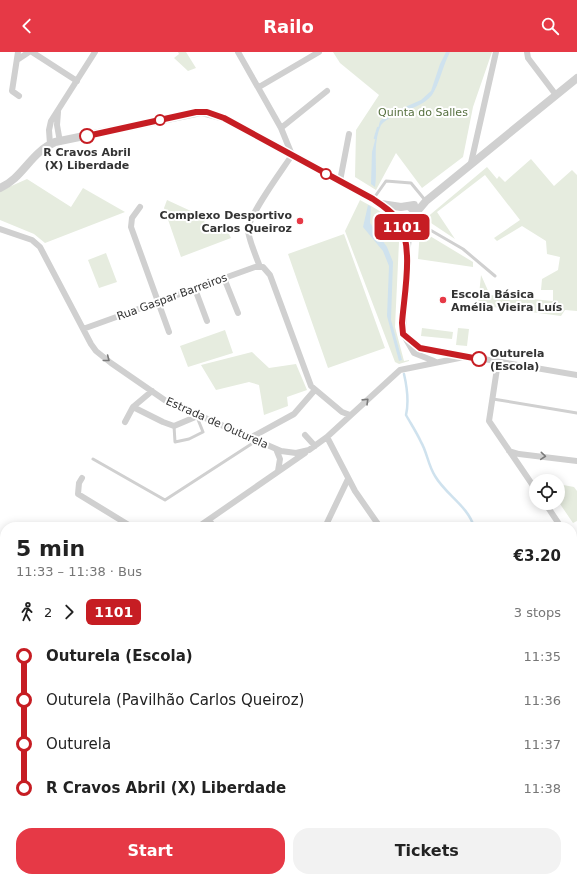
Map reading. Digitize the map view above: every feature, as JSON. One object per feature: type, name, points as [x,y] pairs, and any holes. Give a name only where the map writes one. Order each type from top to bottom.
[{"type":"street","points":[[18,52],[12,91],[19,96]]},
{"type":"street","points":[[17,60],[30,52],[77,81]]},
{"type":"street","points":[[50,144],[49,126],[58,108],[95,52]]},
{"type":"street","points":[[238,52],[260,87],[281,128],[292,156]]},
{"type":"street","points":[[260,87],[319,52]]},
{"type":"street","points":[[471,164],[496,52]]},
{"type":"street","points":[[527,52],[528,58],[556,95]]},
{"type":"street","points":[[0,188],[17,176],[32,157],[50,144],[201,112],[224,118],[340,181],[376,201],[398,220],[406,224],[413,219],[426,201],[577,78]]},
{"type":"street","points":[[281,128],[327,91]]},
{"type":"street","points":[[58,108],[57,120],[60,142]]},
{"type":"street","points":[[340,181],[350,134]]},
{"type":"street","points":[[292,156],[254,214],[249,226],[250,235],[260,267],[266,269],[270,275],[304,372],[314,390],[342,412],[350,416]]},
{"type":"street","points":[[0,183],[17,176]]},
{"type":"street","points":[[376,201],[401,207],[410,207],[426,201]]},
{"type":"street","points":[[140,207],[132,218],[131,228],[169,332]]},
{"type":"street","points":[[401,207],[396,214],[404,236],[407,254]]},
{"type":"street","points":[[410,207],[413,219],[407,254],[402,323],[403,334],[409,346],[416,355],[435,362]]},
{"type":"street","name":"Estrada de Outurela","points":[[0,229],[32,240],[40,247],[96,351],[166,401],[256,441],[288,453],[312,448],[327,437],[393,374],[410,367],[464,357]]},
{"type":"street","name":"Rua Gaspar Barreiros","points":[[83,329],[255,267],[260,267]]},
{"type":"street","points":[[224,278],[238,313]]},
{"type":"street","points":[[195,289],[207,321]]},
{"type":"street","points":[[403,334],[416,345],[425,349],[464,357],[577,375]]},
{"type":"street","points":[[410,367],[415,361],[416,345]]},
{"type":"street","points":[[498,362],[489,421],[529,480]]},
{"type":"street","points":[[250,438],[294,414],[314,390]]},
{"type":"street","points":[[125,422],[133,407],[152,391]]},
{"type":"street","points":[[133,407],[174,426],[198,416]]},
{"type":"street","points":[[205,522],[312,448],[305,435]]},
{"type":"street","points":[[327,437],[354,491],[376,522]]},
{"type":"street","points":[[276,449],[280,459],[278,471]]},
{"type":"street","points":[[509,451],[519,454],[577,461]]},
{"type":"street","points":[[82,478],[79,483],[78,494],[124,522]]},
{"type":"street","points":[[327,522],[348,478]]},
{"type":"street","points":[[550,510],[558,522]]},
{"type":"lane","points":[[376,201],[386,181],[411,183],[426,201]]},
{"type":"lane","points":[[413,219],[463,249],[495,276]]},
{"type":"lane","points":[[493,399],[577,412]]},
{"type":"lane","points":[[174,426],[175,442],[189,439],[203,432],[198,416]]},
{"type":"lane","points":[[93,459],[165,500],[256,441]]},
{"type":"green space","points":[[178,52],[186,52],[196,68],[188,71],[174,58],[179,54]]},
{"type":"green space","name":"Quinta do Salles","points":[[333,52],[492,52],[473,107],[463,157],[422,188],[396,153],[376,190],[355,177],[356,130],[379,95],[340,63]]},
{"type":"green space","points":[[531,159],[554,186],[572,170],[577,175],[577,311],[565,310],[561,316],[478,305],[481,275],[490,295],[553,301],[553,290],[541,290],[542,279],[558,270],[560,257],[547,254],[546,241],[522,226],[497,241],[494,238],[520,220],[485,175],[437,212],[455,239],[425,219],[487,167],[497,179],[499,176],[505,182]]},
{"type":"green space","points":[[27,179],[71,207],[83,188],[125,212],[45,243],[34,234],[0,220],[0,191]]},
{"type":"green space","points":[[167,200],[206,218],[204,222],[227,230],[231,238],[181,257],[164,208]]},
{"type":"green space","points":[[360,200],[386,216],[397,233],[399,242],[395,327],[404,361],[409,360],[399,364],[395,362],[345,231]]},
{"type":"green space","points":[[420,230],[473,262],[473,267],[418,259]]},
{"type":"green space","points":[[344,234],[385,348],[328,368],[288,254]]},
{"type":"green space","points":[[106,253],[117,282],[99,288],[88,260]]},
{"type":"green space","points":[[422,328],[453,332],[452,339],[421,336]]},
{"type":"green space","points":[[458,328],[469,329],[467,346],[456,345]]},
{"type":"green space","points":[[225,330],[233,353],[188,367],[180,346]]},
{"type":"green space","points":[[252,352],[269,368],[296,364],[307,390],[287,397],[288,406],[264,415],[259,385],[249,382],[216,390],[201,365]]},
{"type":"green space","points":[[565,485],[574,487],[577,491],[577,521],[572,522],[564,510]]},
{"type":"water","points":[[446,52],[450,52],[432,95],[421,104],[393,116],[381,125],[378,132],[376,148],[375,187],[371,184],[372,152],[380,121],[387,115],[421,100],[431,91],[440,64]]},
{"type":"water","points":[[368,205],[371,207],[370,223],[387,247],[393,262],[391,320],[402,360],[399,361],[387,316],[389,266],[383,251],[363,227]]},
{"type":"waterway","points":[[375,138],[378,128]]},
{"type":"waterway","points":[[404,374],[407,394],[406,415],[423,446],[435,476],[467,513],[472,522]]},
{"type":"bus line","name":"1101","points":[[87,136],[196,112],[207,112],[224,118],[373,199],[380,203],[399,221],[406,244],[407,254],[402,323],[403,334],[420,348],[479,359]]},
{"type":"place","name":"R Cravos Abril (X) Liberdade","points":[[87,136]]},
{"type":"place","name":"Complexo Desportivo Carlos Queiroz","points":[[300,221]]},
{"type":"place","name":"Escola Básica Amélia Vieira Luís","points":[[443,300]]},
{"type":"place","name":"Outurela (Escola)","points":[[479,359]]}]
